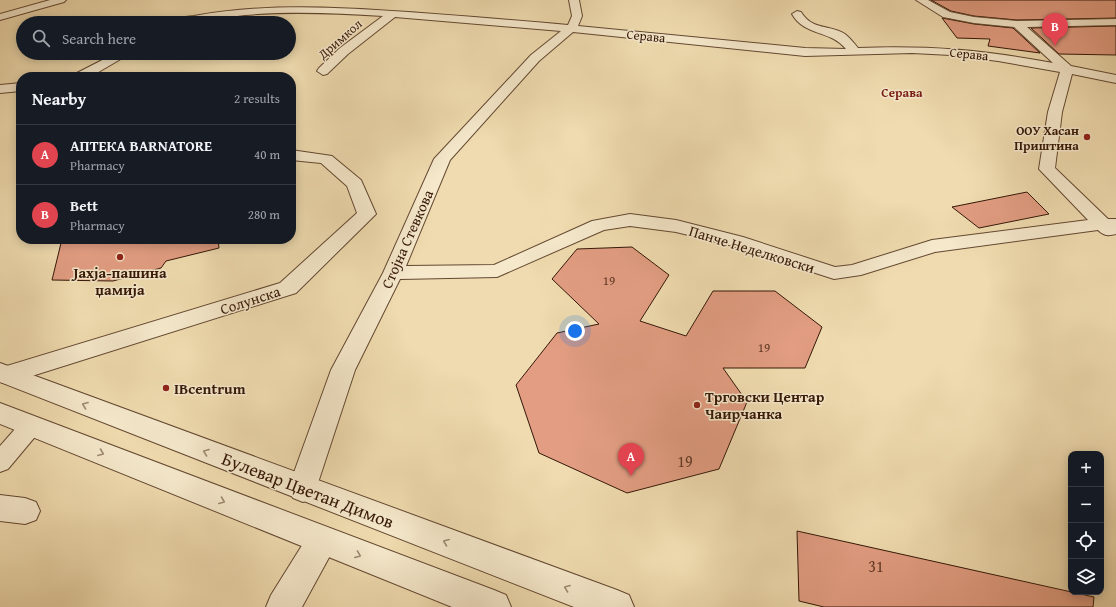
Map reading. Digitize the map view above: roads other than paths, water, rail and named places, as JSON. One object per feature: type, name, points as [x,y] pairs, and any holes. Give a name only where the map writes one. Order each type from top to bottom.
[{"type":"street","points":[[0,17],[61,0]]},
{"type":"street","points":[[286,11],[298,0]]},
{"type":"street","points":[[572,28],[577,16],[574,0]]},
{"type":"street","points":[[921,0],[947,15],[974,20],[1017,24],[1116,22]]},
{"type":"street","points":[[391,6],[415,5]]},
{"type":"street","name":"Серава","points":[[203,16],[286,11],[363,12],[391,6],[572,28],[805,52],[926,50],[975,53],[1116,79]]},
{"type":"street","name":"Дримкол","points":[[323,71],[391,6]]},
{"type":"street","points":[[797,14],[799,19],[804,24],[832,32],[842,38],[856,52]]},
{"type":"street","points":[[1017,24],[1067,70],[1055,112],[1047,169],[1108,224],[1116,236]]},
{"type":"street","name":"Стојна Стевкова","points":[[303,489],[343,370],[393,274],[442,159],[535,58],[572,28]]},
{"type":"street","points":[[89,72],[112,60]]},
{"type":"street","points":[[0,89],[16,87]]},
{"type":"street","name":"Солунска","points":[[4,374],[288,288],[367,214],[355,184],[326,159],[296,156]]},
{"type":"street","name":"Панче Неделковски","points":[[393,274],[497,271],[599,225],[630,220],[676,226],[736,241],[834,273],[854,272],[932,246],[1108,224]]},
{"type":"street","name":"Булевар Цветан Димов","points":[[4,374],[303,489],[617,607]]},
{"type":"street","points":[[0,413],[322,541],[494,607]]},
{"type":"street","points":[[0,462],[31,426]]},
{"type":"street","points":[[283,607],[322,541]]},
{"type":"place","name":"Bett","points":[[1055,46]]},
{"type":"place","name":"ООУ Хасан Приштина","points":[[1087,137]]},
{"type":"place","name":"Јахја-пашина џамија","points":[[120,257]]},
{"type":"place","name":"IBcentrum","points":[[166,388]]},
{"type":"place","name":"Трговски Центар Чаирчанка","points":[[697,405]]},
{"type":"place","name":"АПТЕКА BARNATORE","points":[[631,476]]},
{"type":"district","name":"Серава","points":[[902,92]]}]
